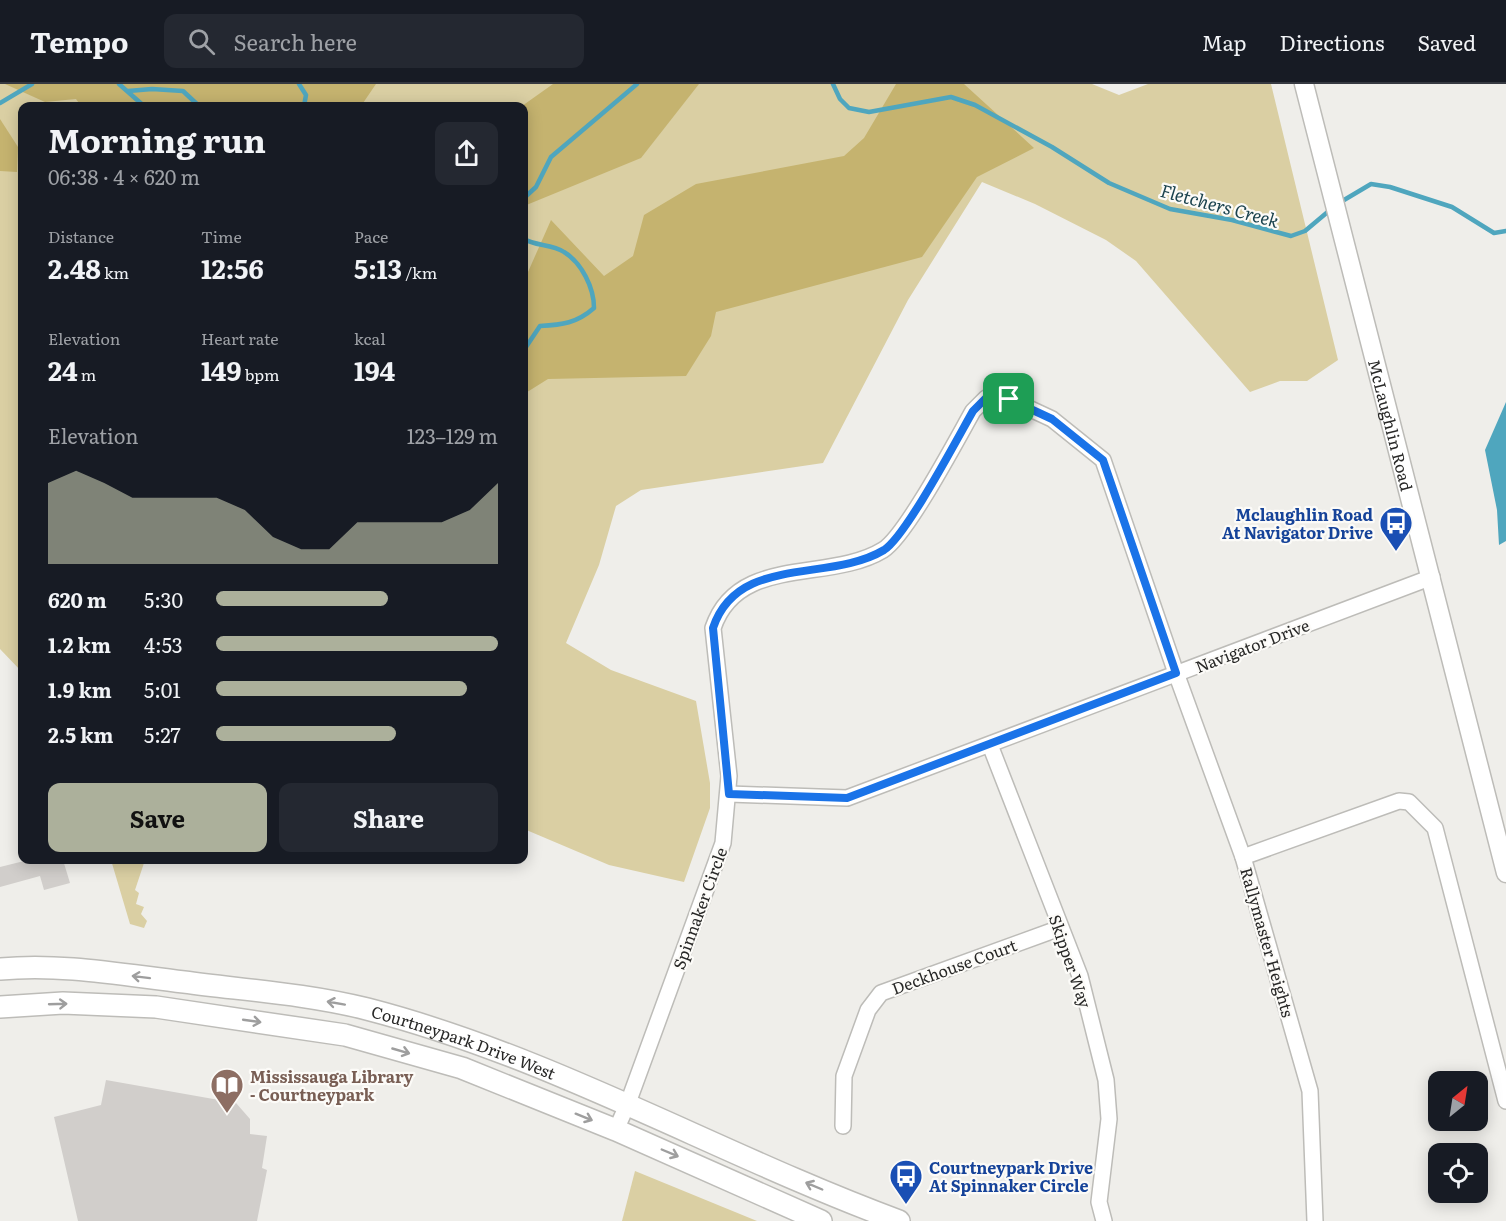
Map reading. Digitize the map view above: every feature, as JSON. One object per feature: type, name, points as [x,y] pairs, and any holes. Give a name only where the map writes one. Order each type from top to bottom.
[{"type":"main road","name":"Courtneypark Drive West","points":[[0,969],[92,971],[291,996],[365,1008],[453,1035],[628,1103],[899,1221]]},
{"type":"main road","name":"Courtneypark Drive West","points":[[0,1007],[63,1003],[156,1007],[345,1035],[462,1068],[616,1130],[821,1221]]},
{"type":"street","name":"McLaughlin Road","points":[[1304,84],[1506,873]]},
{"type":"street","name":"Spinnaker Circle","points":[[616,1130],[628,1103],[723,843],[729,794],[713,628],[720,609],[734,594],[760,580],[864,559],[886,549],[904,526],[973,411],[986,398],[1009,399],[1052,419],[1103,460],[1176,673]]},
{"type":"street","name":"Navigator Drive","points":[[729,794],[847,798],[1432,577]]},
{"type":"street","name":"Rallymaster Heights","points":[[1176,673],[1244,857],[1310,1091],[1315,1221]]},
{"type":"street","name":"Skipper Way","points":[[990,745],[1000,763],[1060,928],[1080,976],[1106,1080],[1109,1119],[1100,1202],[1104,1221]]},
{"type":"street","points":[[1244,857],[1399,801],[1409,802],[1435,828],[1506,1101]]},
{"type":"street","name":"Deckhouse Court","points":[[843,1126],[844,1076],[868,1010],[881,993],[1060,928]]},
{"type":"shaded area","points":[[0,84],[1092,84],[1119,95],[1148,84],[1271,84],[1338,360],[1307,381],[1280,381],[1250,392],[1136,261],[1106,240],[1035,204],[982,182],[908,300],[823,463],[641,490],[616,506],[599,565],[566,643],[611,670],[696,701],[710,783],[710,808],[684,882],[609,865],[528,831],[528,102],[18,102],[18,668],[0,649]]},
{"type":"shaded area","points":[[5,84],[376,84],[364,102],[78,102],[76,99],[45,102]]},
{"type":"shaded area","points":[[553,84],[699,84],[641,158],[528,204],[528,102]]},
{"type":"shaded area","points":[[896,84],[964,84],[1034,148],[977,177],[922,257],[716,312],[711,336],[686,376],[548,379],[528,392],[528,272],[551,220],[604,276],[633,256],[644,215],[696,184],[844,156],[864,138]]},
{"type":"shaded area","points":[[0,119],[18,147],[17,172],[0,171]]},
{"type":"shaded area","points":[[112,864],[144,864],[135,890],[139,893],[136,904],[144,907],[141,914],[147,921],[144,928],[130,924]]},
{"type":"shaded area","points":[[635,1171],[757,1221],[622,1221]]},
{"type":"water","points":[[1506,402],[1506,541],[1499,545],[1497,510],[1485,450]]},
{"type":"building","points":[[18,862],[64,864],[70,883],[44,890],[40,876],[0,887],[0,867]]},
{"type":"building","points":[[106,1080],[236,1103],[250,1119],[250,1134],[267,1136],[262,1168],[267,1170],[257,1221],[78,1221],[54,1117],[101,1105]]},
{"type":"waterway","name":"Fletchers Creek","points":[[0,103],[32,84]]},
{"type":"waterway","name":"Fletchers Creek","points":[[119,84],[139,102]]},
{"type":"waterway","points":[[299,84],[306,95],[305,102]]},
{"type":"waterway","name":"Fletchers Creek","points":[[528,194],[536,187],[551,157],[637,84]]},
{"type":"waterway","name":"Fletchers Creek","points":[[833,84],[840,99],[849,108],[869,112],[951,97],[975,105],[1052,147],[1109,183],[1170,209],[1232,220],[1291,236],[1305,231],[1330,210]]},
{"type":"waterway","points":[[128,91],[152,89],[183,91],[195,102]]},
{"type":"waterway","name":"Fletchers Creek","points":[[1339,203],[1371,184],[1390,187],[1452,207],[1494,233],[1506,231]]},
{"type":"waterway","name":"Fletchers Creek","points":[[528,241],[559,249],[576,263],[589,284],[594,308],[569,322],[540,326],[528,344]]},
{"type":"place","name":"Mclaughlin Road At Navigator Drive","points":[[1396,552]]},
{"type":"place","name":"Mississauga Library - Courtneypark","points":[[227,1114]]},
{"type":"place","name":"Courtneypark Drive At Spinnaker Circle","points":[[906,1205]]},
{"type":"route","points":[[986,398],[1009,399],[1052,419],[1103,460],[1176,673],[847,798],[729,794],[713,628],[720,609],[734,594],[760,580],[864,559],[886,549],[904,526],[973,411],[986,398]]}]
